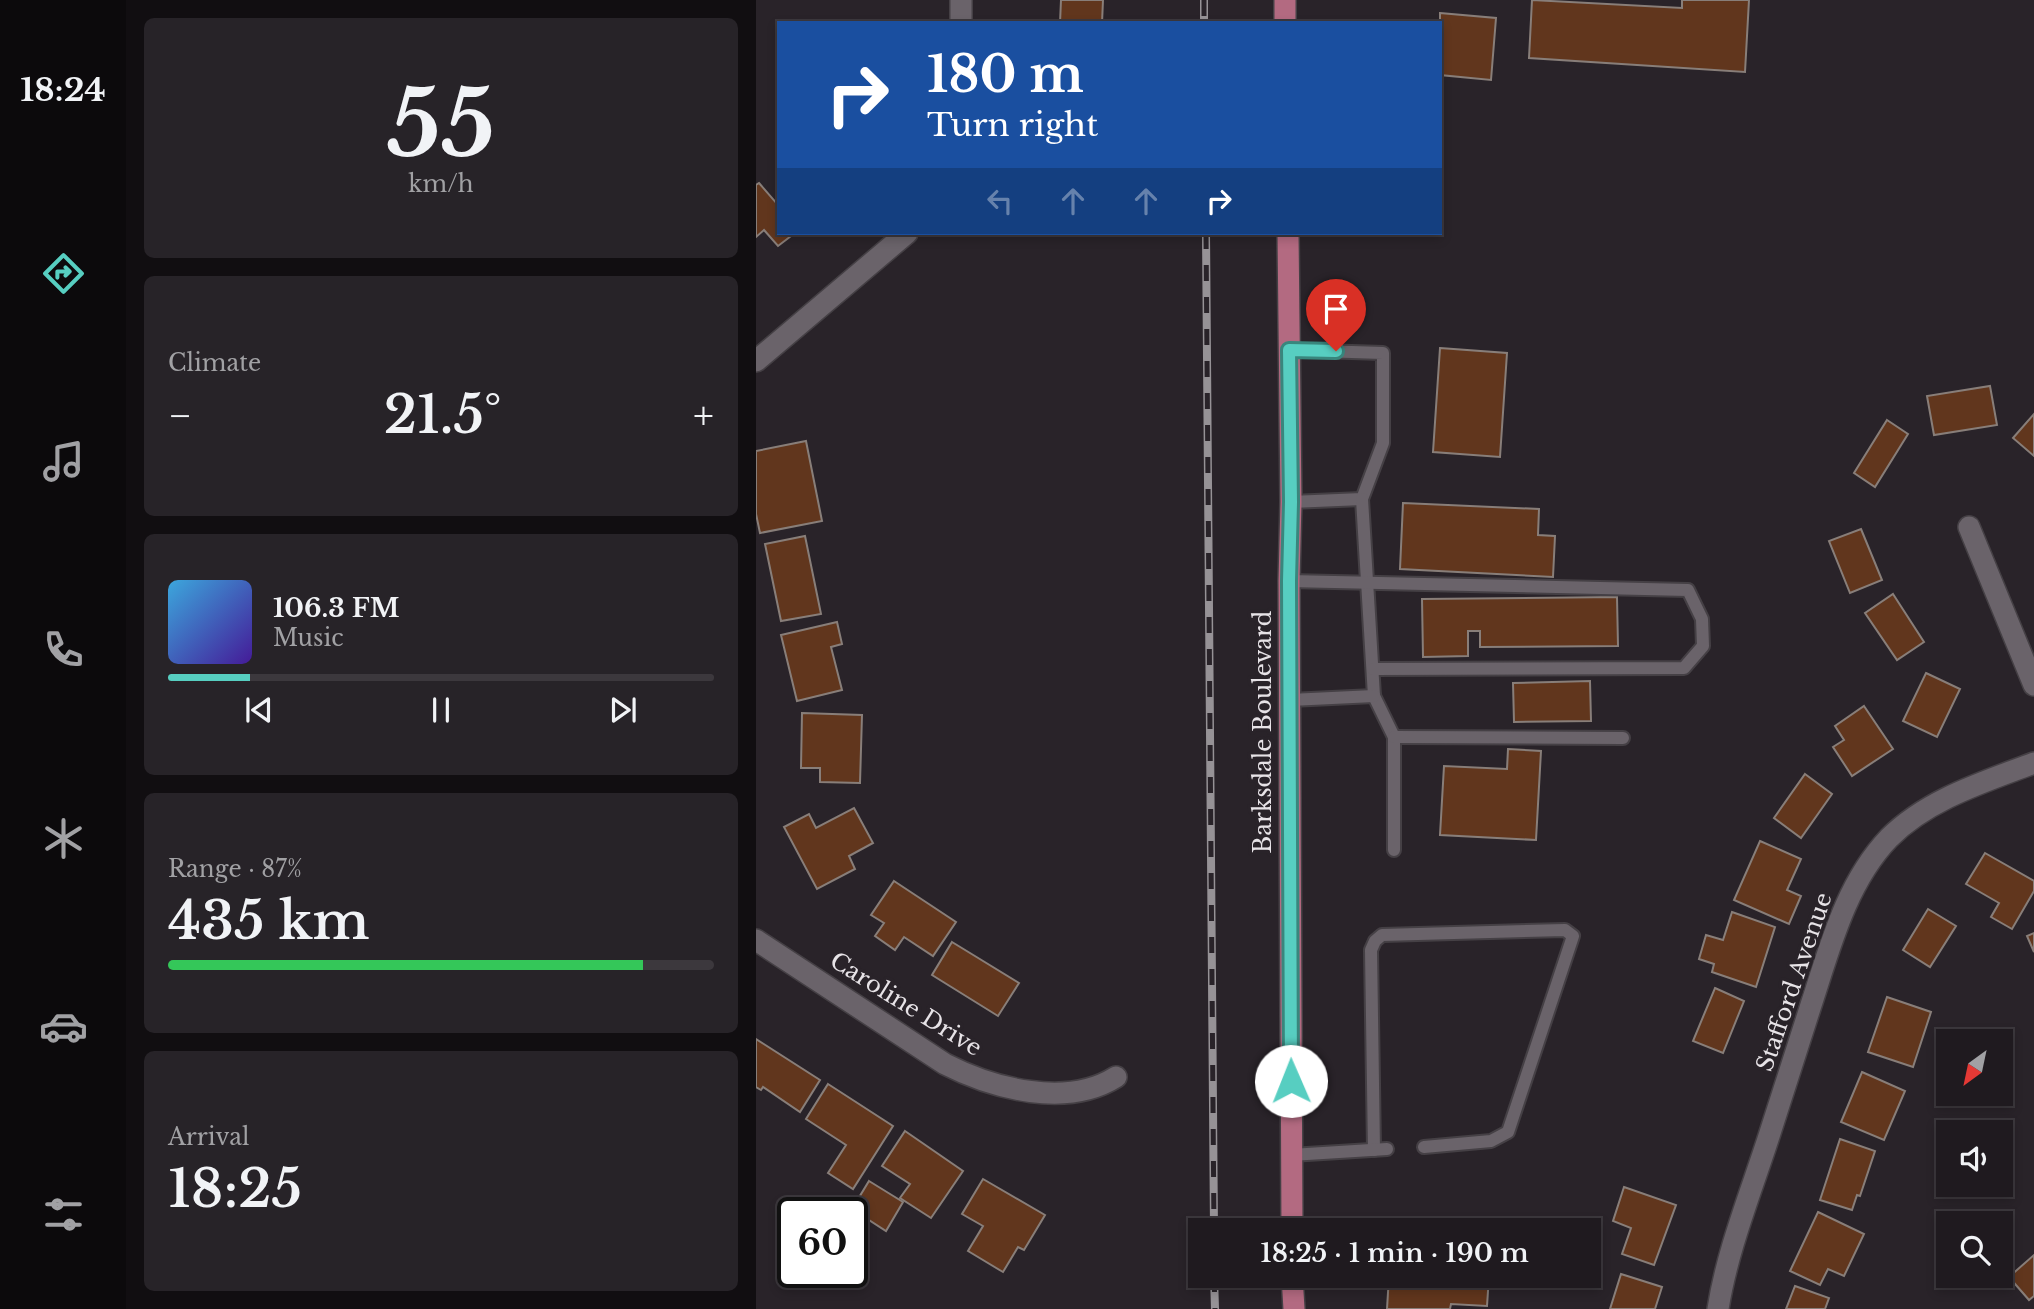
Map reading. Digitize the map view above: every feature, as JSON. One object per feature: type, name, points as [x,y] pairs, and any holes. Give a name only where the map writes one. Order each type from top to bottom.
[{"type":"main road","points":[[1285,0],[1285,21]]},
{"type":"main road","name":"Barksdale Boulevard","points":[[1288,235],[1292,1218]]},
{"type":"main road","points":[[1293,1288],[1294,1309]]},
{"type":"street","points":[[961,0],[961,21]]},
{"type":"street","points":[[756,360],[906,235]]},
{"type":"street","points":[[1969,527],[2034,685]]},
{"type":"street","name":"Stafford Avenue","points":[[1718,1309],[1735,1243],[1835,932],[1845,906],[1863,873],[1889,839],[1909,821],[1938,803],[1976,785],[2034,764]]},
{"type":"street","name":"Caroline Drive","points":[[756,940],[945,1064],[965,1074],[993,1084],[1025,1090],[1073,1092],[1104,1085],[1116,1077]]},
{"type":"lane","points":[[1289,350],[1383,353],[1383,443],[1362,499],[1374,696],[1394,737],[1394,850]]},
{"type":"lane","points":[[1291,502],[1362,499]]},
{"type":"lane","points":[[1289,581],[1688,590],[1702,618],[1703,646],[1684,668],[1373,669]]},
{"type":"lane","points":[[1290,700],[1374,696]]},
{"type":"lane","points":[[1394,737],[1623,738]]},
{"type":"lane","points":[[1374,1150],[1371,950],[1375,941],[1382,935],[1565,930],[1573,936],[1514,1121],[1508,1132],[1491,1141],[1424,1147]]},
{"type":"lane","points":[[1292,1155],[1387,1149]]},
{"type":"building","points":[[1061,0],[1103,0],[1102,21],[1060,21]]},
{"type":"building","points":[[1532,0],[1682,8],[1682,0],[1749,0],[1745,72],[1529,58]]},
{"type":"building","points":[[1440,13],[1496,18],[1491,80],[1442,75]]},
{"type":"building","points":[[759,183],[777,204],[777,235],[792,235],[778,246],[764,230],[756,237],[756,185]]},
{"type":"building","points":[[1440,348],[1507,353],[1500,457],[1433,452]]},
{"type":"building","points":[[1990,386],[1997,425],[1934,435],[1927,396]]},
{"type":"building","points":[[2034,414],[2034,456],[2013,438]]},
{"type":"building","points":[[1887,420],[1908,434],[1875,487],[1854,473]]},
{"type":"building","points":[[806,441],[822,521],[760,533],[756,514],[756,451]]},
{"type":"building","points":[[1403,503],[1539,509],[1538,535],[1555,536],[1553,577],[1400,569]]},
{"type":"building","points":[[1861,529],[1882,580],[1850,593],[1829,541]]},
{"type":"building","points":[[805,536],[821,614],[781,621],[765,544]]},
{"type":"building","points":[[1893,594],[1924,642],[1897,660],[1865,613]]},
{"type":"building","points":[[1617,597],[1618,646],[1480,647],[1480,631],[1468,631],[1468,656],[1423,657],[1422,599]]},
{"type":"building","points":[[837,622],[842,644],[831,647],[842,690],[797,701],[781,635]]},
{"type":"building","points":[[1926,673],[1960,689],[1937,737],[1903,721]]},
{"type":"building","points":[[1590,681],[1591,721],[1514,722],[1513,683]]},
{"type":"building","points":[[1864,706],[1893,749],[1852,776],[1833,747],[1844,740],[1835,726]]},
{"type":"building","points":[[802,713],[862,715],[860,783],[820,782],[820,768],[801,768]]},
{"type":"building","points":[[1508,749],[1541,751],[1536,840],[1440,835],[1444,766],[1507,769]]},
{"type":"building","points":[[1805,774],[1832,794],[1801,838],[1774,818]]},
{"type":"building","points":[[854,808],[873,843],[849,856],[855,869],[817,889],[784,827],[809,814],[816,828]]},
{"type":"building","points":[[1760,841],[1801,859],[1787,890],[1801,896],[1789,924],[1734,900]]},
{"type":"building","points":[[1985,853],[2034,881],[2034,891],[2012,929],[1991,917],[1999,903],[1966,884]]},
{"type":"building","points":[[894,881],[956,922],[933,956],[904,937],[895,950],[875,936],[884,923],[871,915]]},
{"type":"building","points":[[1928,909],[1956,926],[1930,967],[1903,950]]},
{"type":"building","points":[[1732,912],[1775,927],[1756,987],[1712,972],[1714,964],[1699,959],[1706,935],[1723,940]]},
{"type":"building","points":[[2034,933],[2034,952],[2027,936]]},
{"type":"building","points":[[952,942],[1019,983],[998,1016],[932,975]]},
{"type":"building","points":[[1715,988],[1744,1001],[1723,1053],[1693,1041]]},
{"type":"building","points":[[1887,997],[1931,1012],[1913,1067],[1868,1052]]},
{"type":"building","points":[[756,1039],[820,1080],[800,1112],[763,1087],[761,1090],[756,1087]]},
{"type":"building","points":[[1862,1072],[1905,1091],[1884,1140],[1841,1122]]},
{"type":"building","points":[[828,1084],[893,1126],[853,1189],[828,1173],[846,1145],[806,1119]]},
{"type":"building","points":[[905,1131],[963,1171],[931,1218],[900,1198],[910,1184],[882,1166]]},
{"type":"building","points":[[1840,1139],[1875,1151],[1860,1196],[1857,1195],[1852,1210],[1820,1200]]},
{"type":"building","points":[[983,1179],[1045,1215],[1024,1250],[1018,1247],[1003,1272],[968,1251],[983,1226],[962,1214]]},
{"type":"building","points":[[869,1181],[903,1202],[886,1231],[868,1219],[868,1197],[859,1197]]},
{"type":"building","points":[[1624,1187],[1676,1205],[1654,1265],[1622,1254],[1631,1228],[1613,1221]]},
{"type":"building","points":[[1818,1212],[1864,1234],[1844,1276],[1828,1269],[1820,1285],[1790,1271]]},
{"type":"building","points":[[2034,1255],[2034,1296],[2029,1300],[2013,1282],[2013,1273]]},
{"type":"building","points":[[1621,1274],[1662,1287],[1655,1309],[1610,1309]]},
{"type":"building","points":[[1795,1286],[1829,1298],[1825,1309],[1786,1309]]},
{"type":"building","points":[[1388,1288],[1488,1288],[1487,1306],[1451,1304],[1450,1309],[1387,1309]]},
{"type":"railway","points":[[1204,0],[1204,21]]},
{"type":"railway","points":[[1206,235],[1214,1218]]},
{"type":"railway","points":[[1214,1288],[1215,1309]]},
{"type":"route","points":[[1291,1081],[1289,350],[1336,351]]}]
